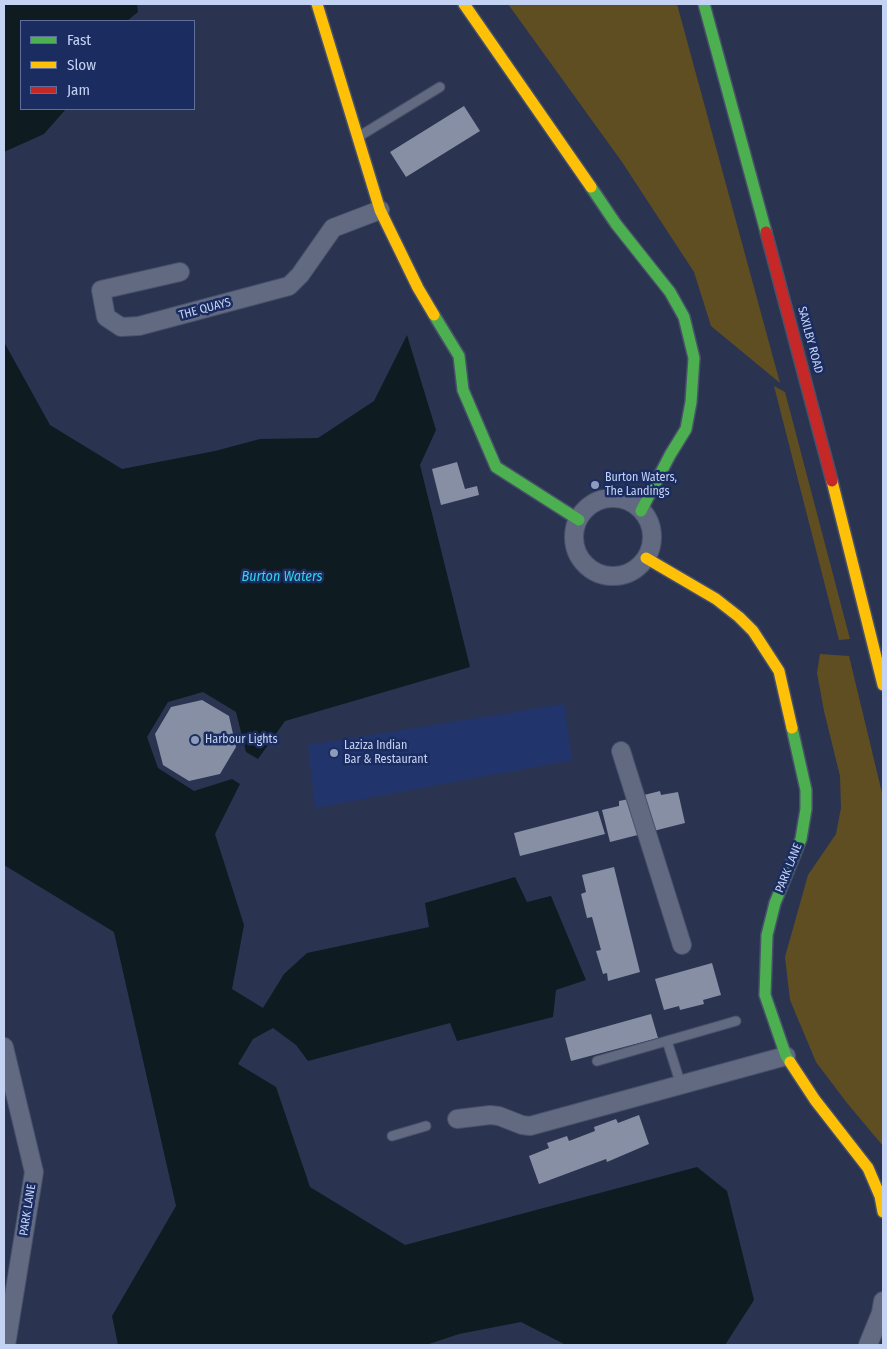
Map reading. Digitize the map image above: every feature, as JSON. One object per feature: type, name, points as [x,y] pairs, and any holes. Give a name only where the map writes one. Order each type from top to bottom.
[{"type":"main road","points":[[317,4],[380,210],[418,288],[459,356],[463,390],[496,467],[579,520]]},
{"type":"main road","points":[[464,4],[616,224],[670,292],[684,317],[694,358],[691,402],[686,428],[641,511]]},
{"type":"main road","name":"SAXILBY ROAD","points":[[704,4],[809,392],[883,685]]},
{"type":"main road","name":"PARK LANE","points":[[646,558],[716,599],[739,617],[753,631],[779,671],[806,790],[806,809],[801,839],[775,903],[767,936],[765,995],[786,1056],[814,1100],[868,1168],[880,1196],[883,1212]]},
{"type":"street","name":"THE QUAYS","points":[[180,272],[102,290],[106,317],[121,327],[139,326],[289,286],[300,275],[333,228],[380,210]]},
{"type":"street","points":[[608,499],[628,502],[641,511],[648,521],[652,533],[651,547],[646,558],[638,568],[627,574],[613,576],[597,572],[586,565],[578,552],[575,536],[579,520],[591,506],[608,499]]},
{"type":"street","points":[[621,751],[682,945]]},
{"type":"street","name":"PARK LANE","points":[[4,1046],[34,1172],[6,1345]]},
{"type":"street","points":[[452,1120],[490,1115],[530,1126],[786,1056]]},
{"type":"street","points":[[868,1345],[881,1313],[883,1301]]},
{"type":"lane","points":[[358,137],[440,87]]},
{"type":"lane","points":[[597,1062],[736,1021]]},
{"type":"lane","points":[[667,1041],[681,1085]]},
{"type":"lane","points":[[392,1136],[426,1126]]},
{"type":"shaded area","points":[[508,4],[677,4],[780,383],[711,326],[694,272],[622,162]]},
{"type":"shaded area","points":[[774,386],[785,392],[850,639],[839,640]]},
{"type":"shaded area","points":[[820,654],[849,656],[883,797],[883,1146],[816,1062],[790,1000],[785,957],[808,875],[836,834],[841,808],[840,776],[817,673]]},
{"type":"shaded area","points":[[564,704],[572,760],[315,808],[308,745]]},
{"type":"water","points":[[4,4],[137,4],[138,12],[128,20],[20,20],[20,110],[65,110],[44,134],[4,152]]},
{"type":"water","name":"Burton Waters","points":[[407,335],[436,430],[420,465],[470,667],[285,721],[258,759],[246,752],[236,712],[203,692],[168,702],[147,737],[158,768],[194,791],[232,779],[240,784],[215,834],[244,925],[232,989],[263,1008],[284,974],[307,953],[429,927],[425,903],[515,877],[527,902],[551,896],[586,980],[556,990],[553,1017],[457,1041],[450,1023],[308,1061],[296,1045],[273,1028],[253,1039],[238,1064],[276,1087],[310,1187],[405,1245],[697,1167],[727,1191],[754,1300],[725,1345],[566,1345],[521,1322],[459,1334],[426,1345],[118,1345],[112,1316],[176,1206],[114,932],[4,865],[4,342],[50,425],[122,469],[215,451],[260,439],[318,438],[374,401]]},
{"type":"building","points":[[464,106],[480,131],[406,177],[390,152]]},
{"type":"building","points":[[457,462],[465,489],[477,486],[479,495],[441,505],[432,469]]},
{"type":"building","name":"Harbour Lights","points":[[202,700],[229,716],[236,747],[220,774],[189,781],[163,765],[155,734],[171,707]]},
{"type":"building","points":[[660,791],[661,795],[678,792],[685,823],[610,842],[602,810],[619,806],[619,801],[634,798],[634,802],[646,799],[644,795]]},
{"type":"building","points":[[598,811],[605,834],[520,856],[514,833]]},
{"type":"building","points":[[614,867],[640,972],[608,981],[607,973],[603,974],[596,951],[601,950],[592,917],[587,918],[581,894],[586,892],[582,875]]},
{"type":"building","points":[[712,963],[721,995],[703,1000],[704,1004],[680,1010],[679,1006],[664,1010],[655,979]]},
{"type":"building","points":[[651,1014],[658,1038],[571,1061],[565,1038]]},
{"type":"building","points":[[639,1115],[649,1144],[607,1162],[606,1159],[539,1184],[529,1156],[549,1148],[547,1143],[567,1136],[569,1141],[595,1131],[594,1127],[616,1119],[618,1123]]},
{"type":"traffic: fast","points":[[704,4],[766,232]]},
{"type":"traffic: fast","points":[[591,187],[616,224],[670,292],[684,317],[694,358],[691,402],[686,429],[670,455],[641,511]]},
{"type":"traffic: fast","points":[[434,315],[459,356],[463,390],[496,467],[579,520]]},
{"type":"traffic: fast","points":[[790,1062],[786,1056],[765,995],[767,935],[775,903],[801,839],[806,809],[806,790],[792,728]]},
{"type":"traffic: slow","points":[[317,4],[380,210],[418,288],[434,315]]},
{"type":"traffic: slow","points":[[464,4],[591,187]]},
{"type":"traffic: slow","points":[[832,481],[883,685]]},
{"type":"traffic: slow","points":[[646,558],[716,599],[753,631],[779,671],[792,728]]},
{"type":"traffic: slow","points":[[790,1062],[815,1100],[868,1168],[880,1196],[883,1212]]},
{"type":"traffic: jam","points":[[766,232],[832,481]]},
{"type":"place","name":"Burton Waters, The Landings","points":[[595,485]]},
{"type":"place","name":"Harbour Lights","points":[[195,740]]},
{"type":"place","name":"Laziza Indian Bar & Restaurant","points":[[334,753]]}]
